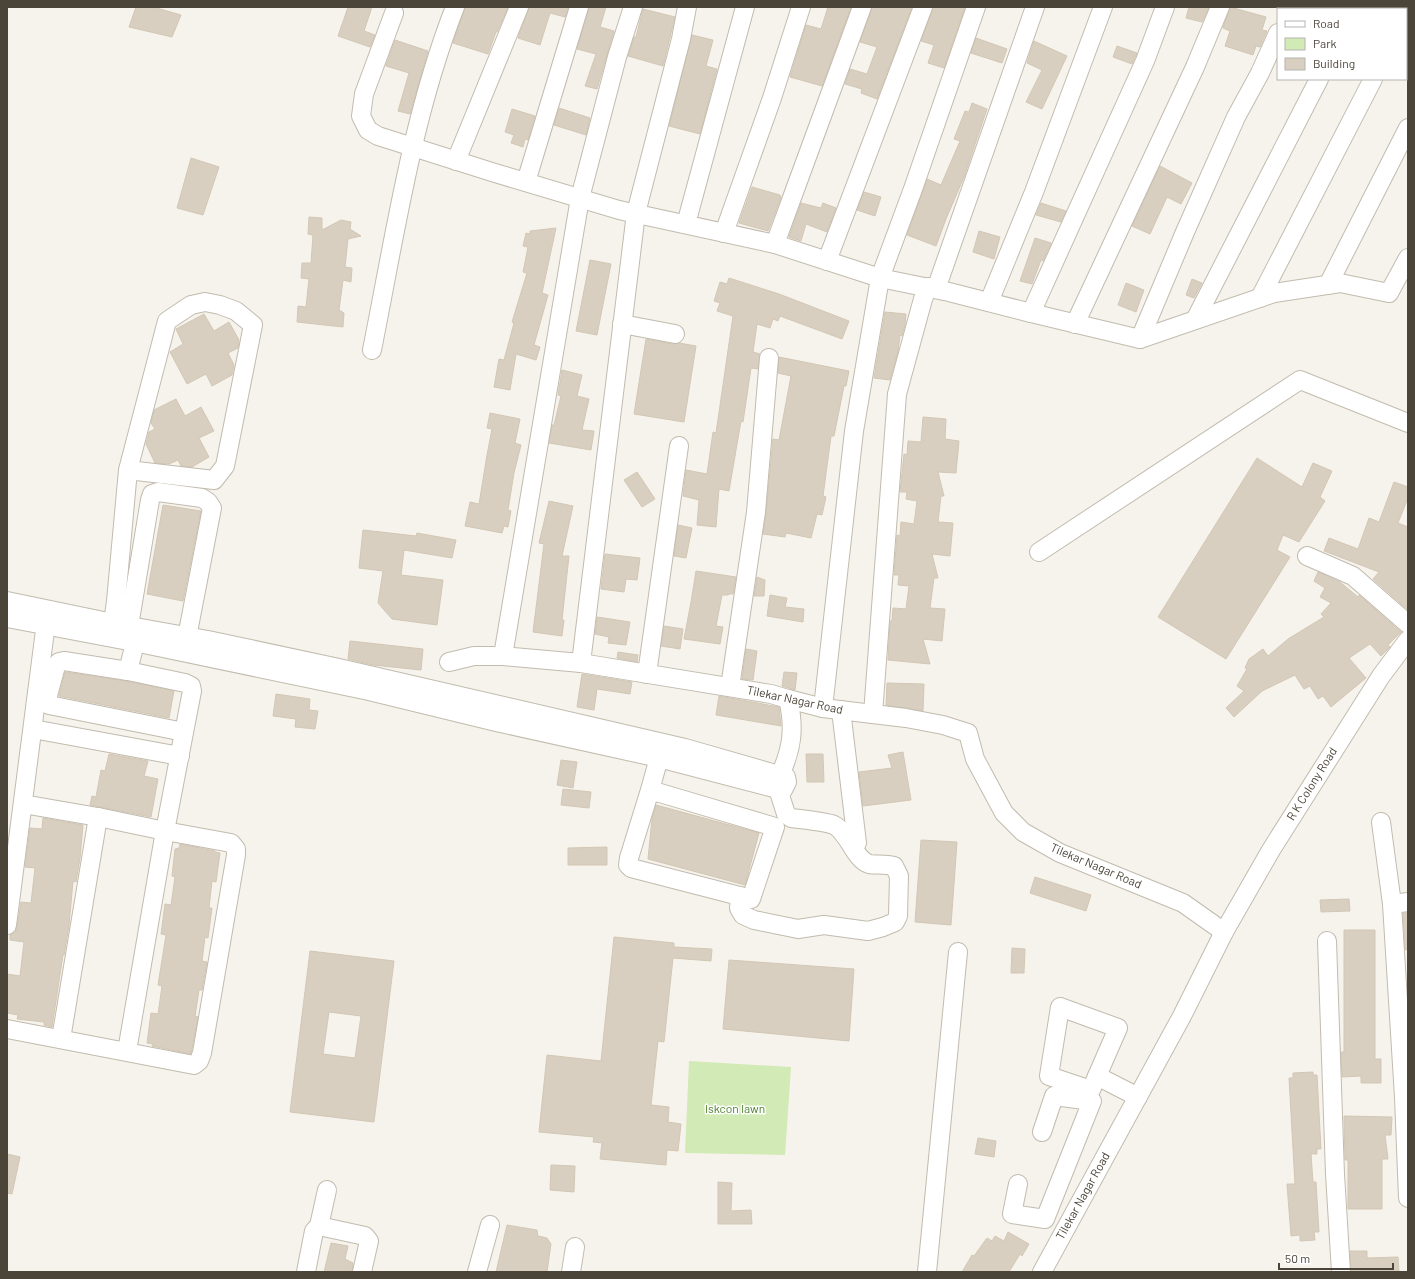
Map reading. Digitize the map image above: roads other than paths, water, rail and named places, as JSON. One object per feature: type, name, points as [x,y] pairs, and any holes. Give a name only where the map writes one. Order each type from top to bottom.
[{"type":"street","points":[[372,350],[412,146],[441,42],[455,7]]},
{"type":"street","points":[[456,161],[519,7]]},
{"type":"street","points":[[526,182],[578,7]]},
{"type":"street","points":[[503,656],[580,198],[617,57],[633,7]]},
{"type":"street","points":[[581,663],[636,213],[677,54],[687,7]]},
{"type":"street","points":[[686,224],[745,7]]},
{"type":"street","points":[[724,232],[772,98],[800,7]]},
{"type":"street","points":[[775,244],[862,7]]},
{"type":"street","points":[[827,261],[923,7]]},
{"type":"street","points":[[822,708],[854,431],[880,278],[913,189],[976,7]]},
{"type":"street","points":[[873,714],[897,394],[923,299],[932,288],[1035,7]]},
{"type":"street","points":[[989,302],[1034,192],[1103,7]]},
{"type":"street","points":[[1031,313],[1144,61],[1165,7]]},
{"type":"street","points":[[1075,324],[1195,67],[1220,7]]},
{"type":"street","points":[[394,13],[364,94],[361,116],[368,130],[378,136],[580,198],[636,213],[775,244],[880,278],[932,288],[1140,339],[1274,293],[1340,283],[1389,293],[1408,258]]},
{"type":"street","points":[[1140,339],[1233,124],[1260,73],[1277,34]]},
{"type":"street","points":[[1194,320],[1318,80]]},
{"type":"street","points":[[1260,298],[1373,80]]},
{"type":"street","points":[[1328,285],[1408,128]]},
{"type":"street","points":[[121,624],[116,601],[128,470],[167,321],[191,305],[205,302],[220,305],[236,311],[253,324],[225,466],[221,472],[214,480],[128,470]]},
{"type":"street","points":[[622,324],[675,334]]},
{"type":"street","points":[[730,687],[756,512],[768,358]]},
{"type":"street","points":[[1039,552],[1300,380],[1408,423]]},
{"type":"street","points":[[647,674],[679,446]]},
{"type":"street","points":[[121,624],[152,494],[158,492],[202,498],[208,502],[212,508],[187,637]]},
{"type":"street","points":[[1307,556],[1353,576],[1408,624]]},
{"type":"street","points":[[7,601],[47,617],[135,643],[369,691],[496,722],[661,750]]},
{"type":"street","points":[[7,926],[47,617]]},
{"type":"street","points":[[7,618],[47,617],[121,624],[339,668],[661,750],[779,782]]},
{"type":"street","name":"R K Colony Road","points":[[1224,932],[1271,850],[1381,676],[1408,640]]},
{"type":"street","points":[[128,671],[135,643]]},
{"type":"street","name":"Tilekar Nagar Road","points":[[449,662],[474,656],[503,656],[581,663],[771,694],[788,700],[822,708],[906,718],[943,725],[968,733],[975,759],[1004,813],[1023,832],[1060,853],[1183,903],[1224,932],[1182,1016],[1042,1272]]},
{"type":"street","points":[[127,1051],[165,831],[192,691],[191,686],[185,683],[128,671],[64,661],[58,662],[46,702],[49,705],[184,732]]},
{"type":"street","points":[[740,896],[739,908],[743,915],[760,922],[798,929],[824,924],[868,931],[895,922],[898,916],[899,876],[894,866],[886,864],[869,864],[859,856],[850,841],[834,825],[791,818],[786,814],[779,782],[787,760],[792,735],[792,724],[788,700]]},
{"type":"street","points":[[841,710],[857,843]]},
{"type":"street","points":[[32,729],[180,756]]},
{"type":"street","points":[[650,790],[775,827],[751,898],[630,868],[628,864],[629,858],[661,750]]},
{"type":"street","points":[[7,1029],[194,1064],[199,1061],[202,1053],[236,849],[231,843],[23,804]]},
{"type":"street","points":[[61,1039],[98,817]]},
{"type":"street","points":[[1381,822],[1400,903],[1404,1097],[1408,1198]]},
{"type":"street","points":[[1327,941],[1335,1174],[1341,1272]]},
{"type":"street","points":[[927,1272],[958,952]]},
{"type":"street","points":[[1060,1008],[1118,1028],[1097,1076],[1091,1090],[1049,1076],[1060,1008]]},
{"type":"street","points":[[1097,1076],[1138,1098]]},
{"type":"street","points":[[1018,1184],[1012,1214],[1045,1219],[1092,1101],[1054,1096],[1042,1132]]},
{"type":"street","points":[[1067,1164],[1095,1175]]},
{"type":"street","points":[[306,1272],[314,1231],[319,1226],[327,1190]]},
{"type":"street","points":[[477,1272],[490,1225]]},
{"type":"street","points":[[319,1226],[365,1236],[369,1241],[362,1272]]},
{"type":"street","points":[[571,1272],[575,1247]]},
{"type":"park label","name":"Iskcon lawn","points":[[735,1109]]}]
